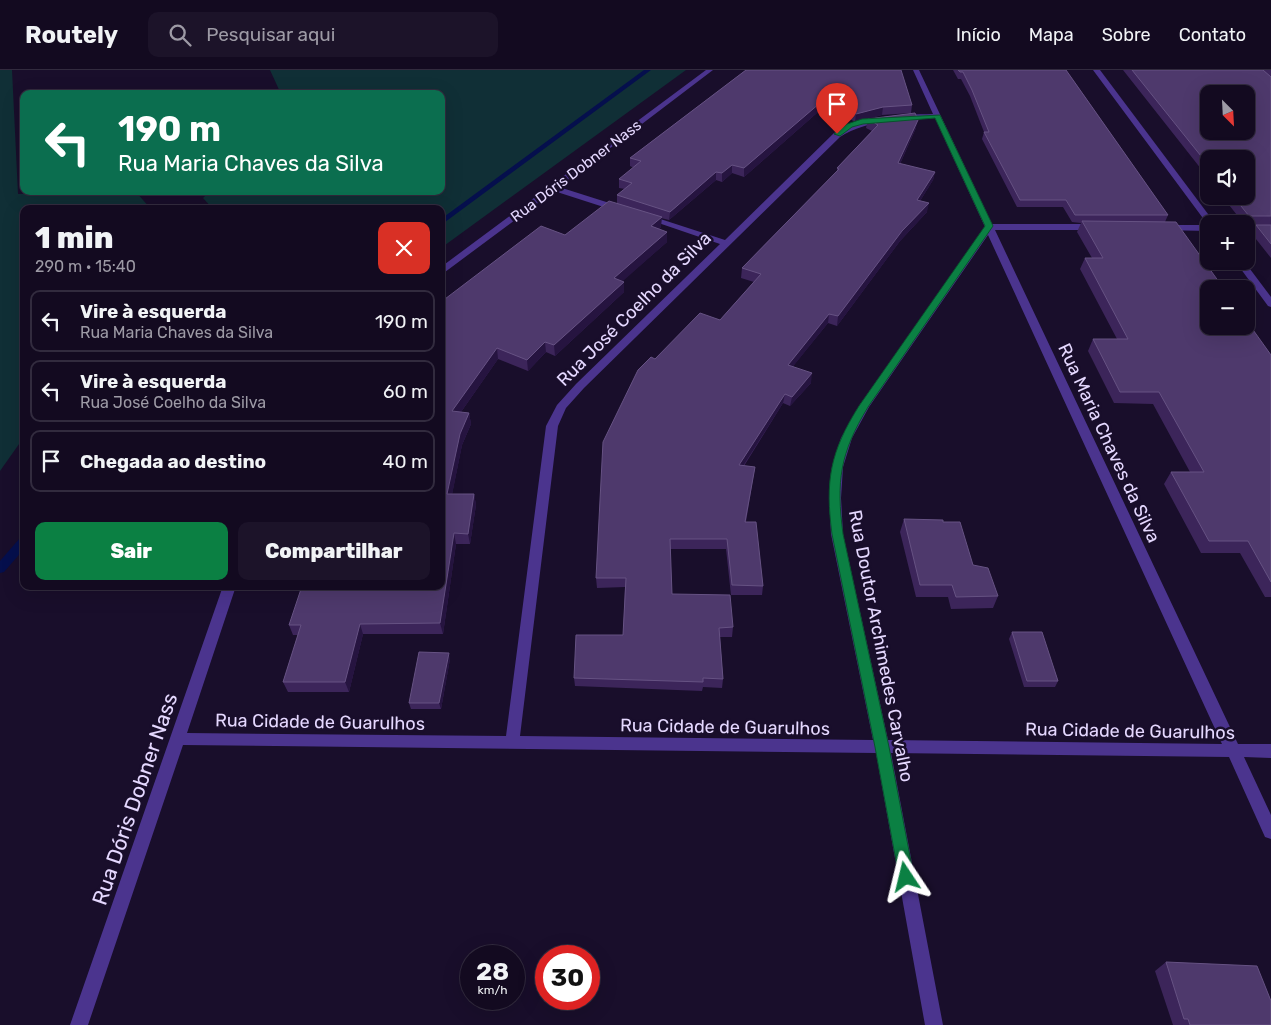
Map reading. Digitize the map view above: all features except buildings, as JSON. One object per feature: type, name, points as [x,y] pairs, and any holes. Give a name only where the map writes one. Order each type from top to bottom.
[{"type":"street","name":"Rua Dóris Dobner Nass","points":[[445,269],[710,70]]},
{"type":"street","name":"Rua Maria Chaves da Silva","points":[[916,70],[1271,832]]},
{"type":"street","points":[[1096,70],[1204,215]]},
{"type":"street","name":"Rua José Coelho da Silva","points":[[512,743],[552,426],[561,407],[580,386],[837,134],[850,126],[880,119],[938,116]]},
{"type":"street","points":[[553,188],[726,243]]},
{"type":"street","points":[[989,226],[1109,228]]},
{"type":"street","name":"Rua Doutor Archimedes Carvalho","points":[[934,1025],[882,747],[838,534],[834,504],[834,476],[848,431],[989,226]]},
{"type":"street","points":[[1159,228],[1200,228]]},
{"type":"street","points":[[1255,229],[1271,229]]},
{"type":"street","points":[[1246,270],[1271,304]]},
{"type":"street","name":"Rua Dóris Dobner Nass","points":[[79,1025],[229,590]]},
{"type":"street","name":"Rua Cidade de Guarulhos","points":[[178,739],[1271,751]]},
{"type":"green space","points":[[0,70],[12,70],[18,194],[139,195],[147,205],[20,205],[20,443],[0,471]]},
{"type":"green space","points":[[270,70],[686,70],[445,245],[445,205],[209,205],[203,198],[206,195],[445,195],[445,90],[279,90]]},
{"type":"waterway","points":[[445,220],[648,70]]},
{"type":"waterway","points":[[0,569],[20,546]]},
{"type":"route","points":[[837,134],[850,126],[862,122],[880,119],[938,116],[989,226],[848,431],[834,476],[834,504],[838,534],[882,747],[906,877]]}]
